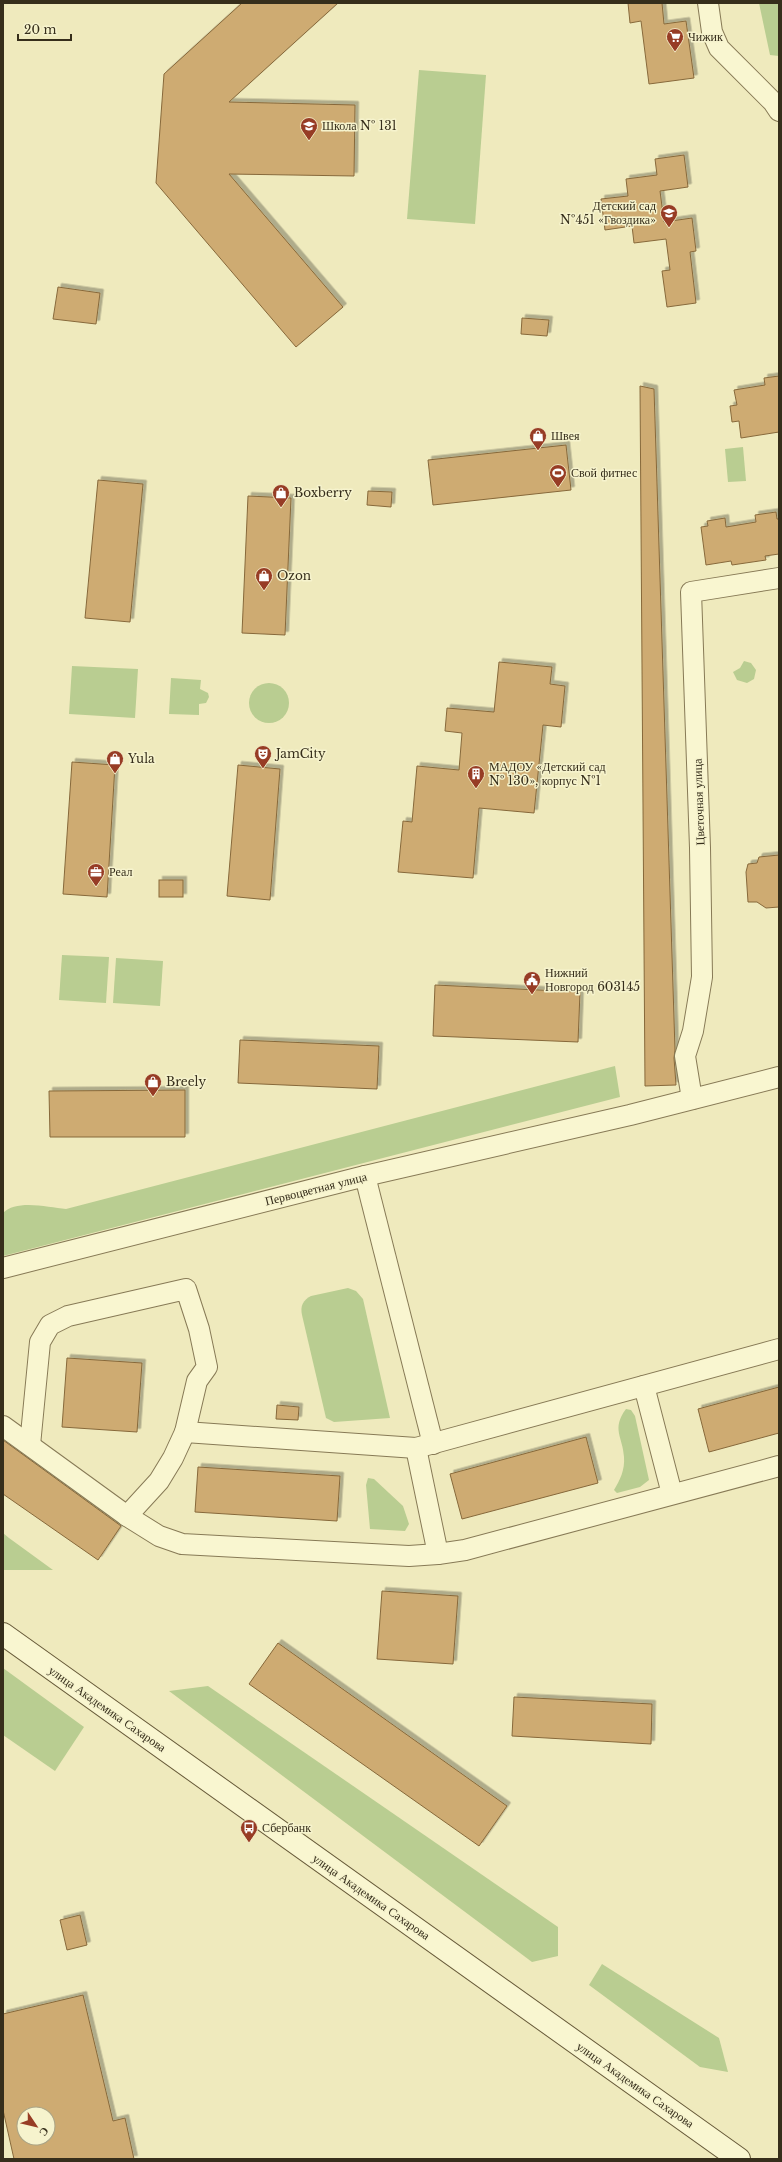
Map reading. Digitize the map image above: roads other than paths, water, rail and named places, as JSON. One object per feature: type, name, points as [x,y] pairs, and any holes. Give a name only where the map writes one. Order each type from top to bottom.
[{"type":"main road","name":"улица Академика Сахарова","points":[[3,1634],[739,2159]]},
{"type":"street","points":[[708,3],[712,32],[719,48],[774,102],[779,111]]},
{"type":"street","name":"Цветочная улица","points":[[692,1099],[685,1056],[693,1030],[702,977],[691,592],[779,578]]},
{"type":"street","name":"Первоцветная улица","points":[[3,1268],[365,1176],[630,1115],[779,1077]]},
{"type":"street","points":[[365,1176],[424,1446],[438,1554]]},
{"type":"street","points":[[30,1445],[40,1342],[50,1325],[68,1316],[186,1289],[199,1329],[207,1367],[197,1381],[185,1432],[174,1458],[158,1481],[127,1516]]},
{"type":"street","points":[[185,1432],[424,1446],[779,1349]]},
{"type":"street","points":[[644,1386],[672,1494]]},
{"type":"street","points":[[3,1426],[127,1516],[159,1536],[182,1544],[409,1556],[465,1550],[779,1466]]},
{"type":"place","name":"Чижик","points":[[675,52]]},
{"type":"place","name":"Школа № 131","points":[[309,141]]},
{"type":"place","name":"Детский сад №451 «Гвоздика»","points":[[669,228]]},
{"type":"place","name":"Швея","points":[[538,451]]},
{"type":"place","name":"Свой фитнес","points":[[558,488]]},
{"type":"place","name":"Boxberry","points":[[281,508]]},
{"type":"place","name":"Ozon","points":[[264,591]]},
{"type":"place","name":"JamCity","points":[[263,769]]},
{"type":"place","name":"Yula","points":[[115,774]]},
{"type":"place","name":"МАДОУ «Детский сад № 130», корпус №1","points":[[476,789]]},
{"type":"place","name":"Реал","points":[[96,887]]},
{"type":"place","name":"Нижний Новгород 603145","points":[[532,995]]},
{"type":"place","name":"Breely","points":[[153,1097]]},
{"type":"place","name":"Сбербанк","points":[[249,1843]]}]
